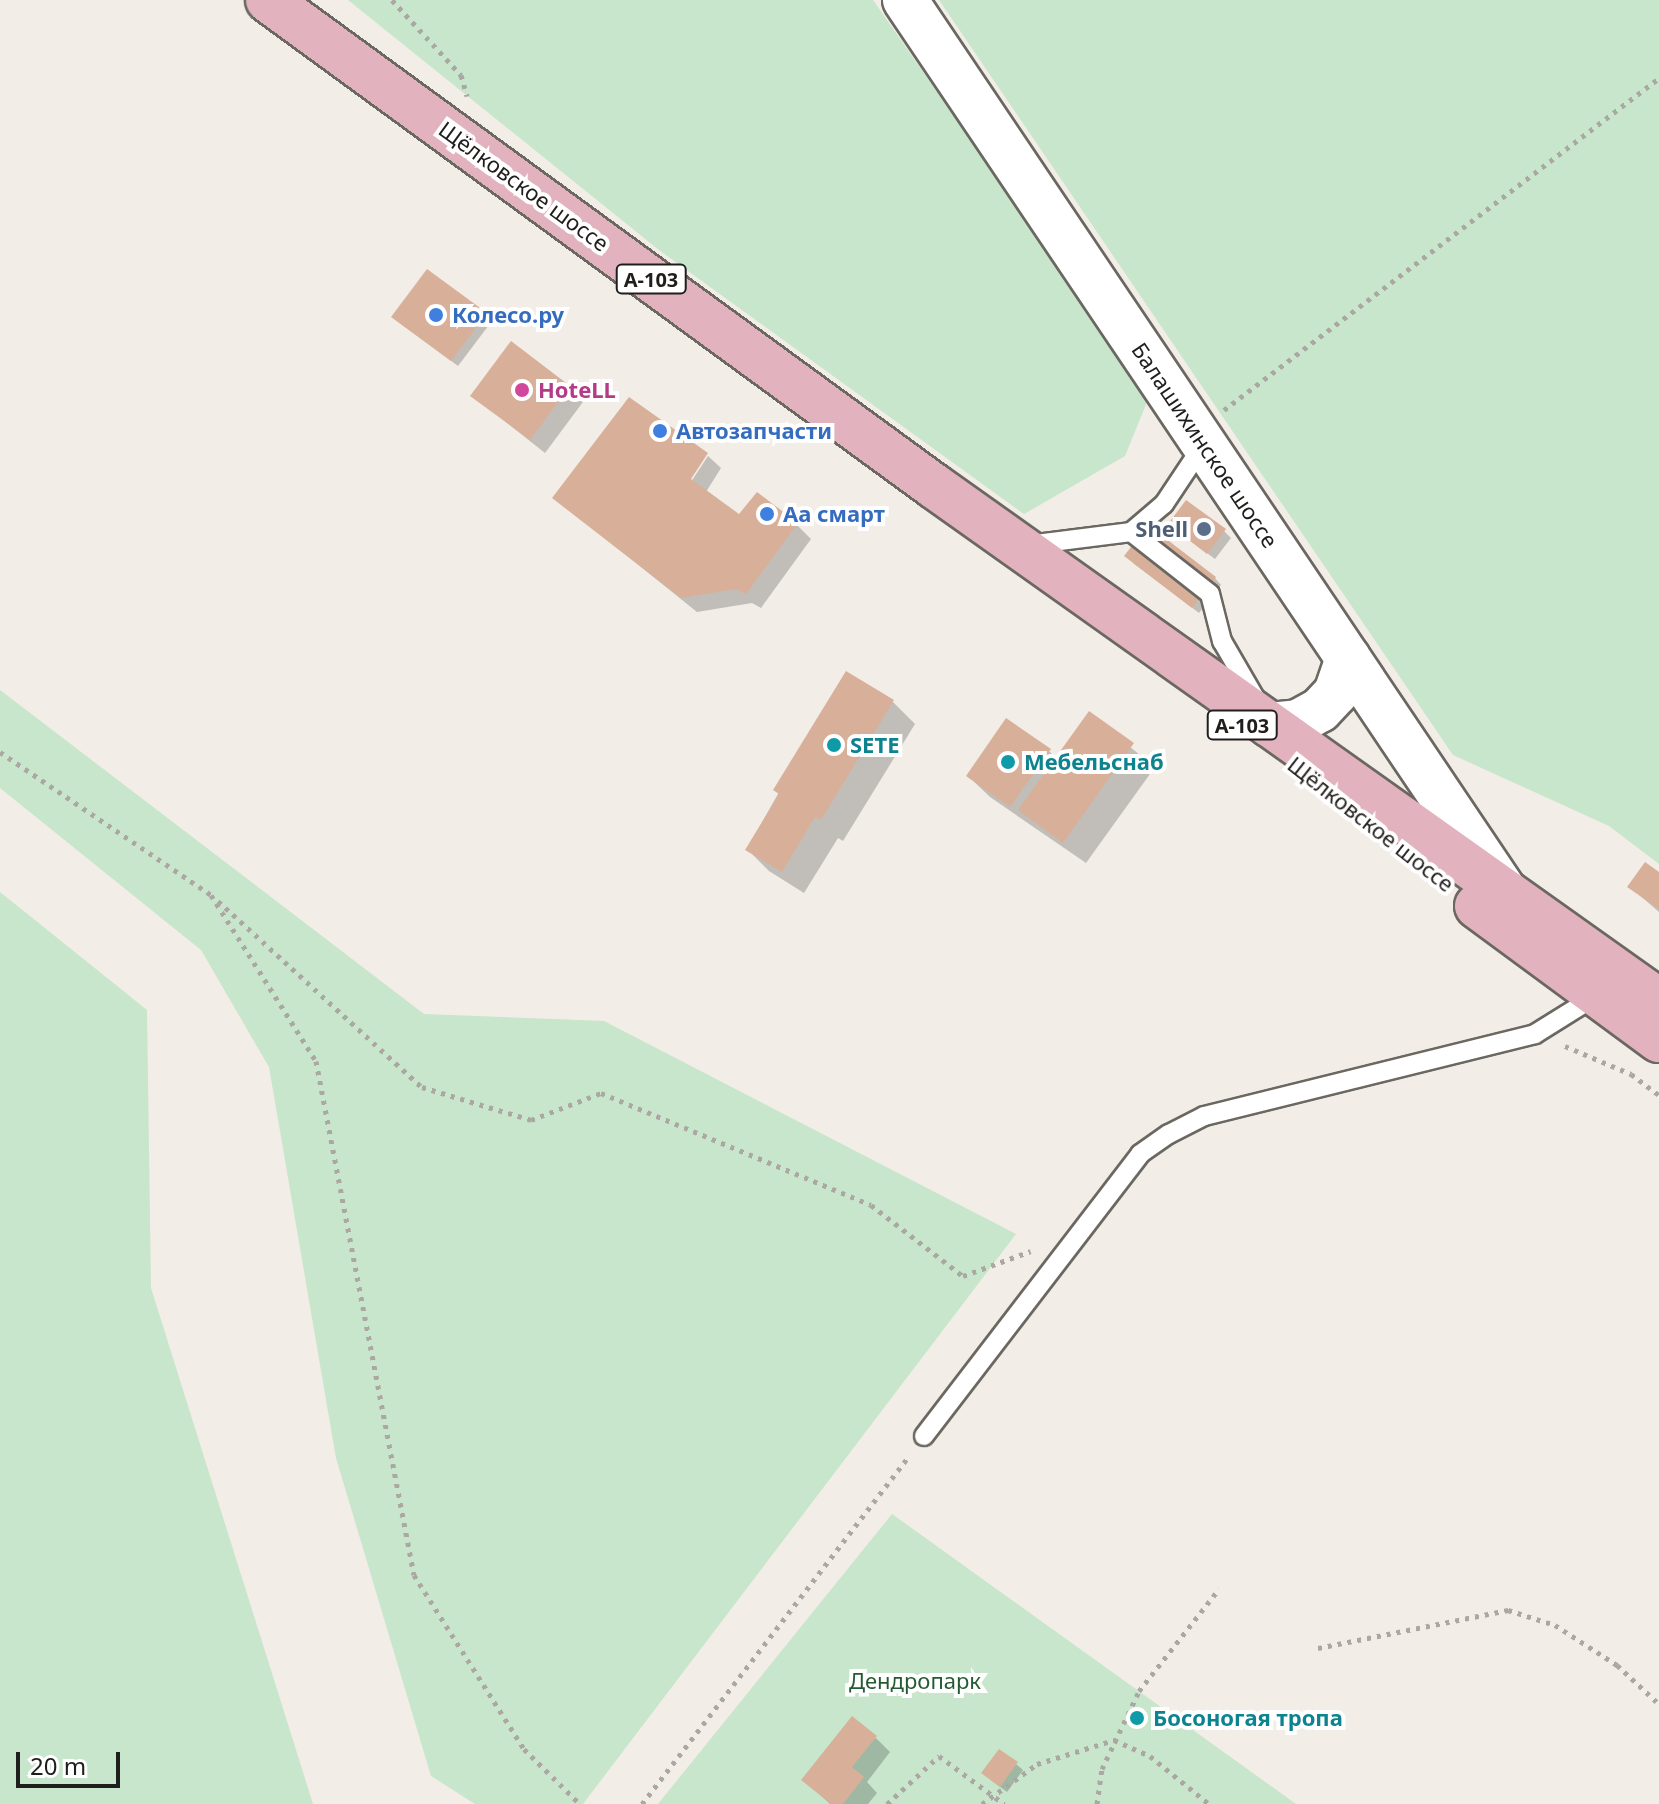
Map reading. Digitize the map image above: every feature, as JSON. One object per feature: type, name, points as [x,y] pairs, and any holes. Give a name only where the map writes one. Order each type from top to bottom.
[{"type":"main road","name":"Щёлковское шоссе","points":[[268,0],[934,486],[1659,1001]]},
{"type":"main road","name":"Балашихинское шоссе","points":[[905,0],[1212,428],[1348,658],[1551,963]]},
{"type":"main road","name":"Щёлковское шоссе","points":[[934,486],[1551,963],[1659,1040]]},
{"type":"main road","points":[[1270,725],[1298,722],[1320,710],[1336,693],[1348,658]]},
{"type":"lane","points":[[1019,546],[1131,532],[1164,504],[1212,428]]},
{"type":"lane","points":[[1131,532],[1210,594],[1222,641],[1270,725]]},
{"type":"lane","points":[[924,1436],[1140,1154],[1204,1116],[1535,1034],[1596,996]]},
{"type":"path","points":[[392,0],[461,75],[468,102]]},
{"type":"path","points":[[1212,428],[1659,78]]},
{"type":"path","points":[[0,752],[211,895],[422,1087],[531,1120],[601,1093],[871,1205],[963,1276],[1077,1234]]},
{"type":"path","points":[[211,895],[316,1061],[414,1575],[524,1749],[580,1804]]},
{"type":"path","points":[[1535,1034],[1631,1074],[1659,1095]]},
{"type":"path","points":[[642,1804],[924,1436]]},
{"type":"path","points":[[1097,1804],[1102,1769],[1139,1691],[1219,1589]]},
{"type":"path","points":[[1318,1648],[1508,1610],[1555,1625],[1617,1665],[1659,1704]]},
{"type":"path","points":[[982,1804],[1037,1764],[1114,1740],[1150,1756],[1209,1804]]},
{"type":"path","points":[[887,1804],[939,1756],[990,1797],[1004,1804]]},
{"type":"green space","points":[[348,0],[873,0],[1149,397],[1125,456],[1024,514],[659,250]]},
{"type":"green space","points":[[939,0],[1659,0],[1659,864],[1609,826],[1453,755]]},
{"type":"green space","points":[[0,690],[424,1014],[604,1021],[1016,1234],[583,1804],[475,1804],[431,1776],[336,1458],[269,1067],[201,950],[0,788]]},
{"type":"green space","points":[[0,892],[147,1010],[151,1288],[313,1804],[0,1804]]},
{"type":"green space","name":"Дендропарк","points":[[892,1514],[1296,1804],[658,1804]]},
{"type":"building","points":[[427,269],[487,313],[451,361],[391,317]]},
{"type":"building","points":[[511,341],[570,386],[530,440],[470,396]]},
{"type":"building","points":[[629,397],[708,453],[691,479],[739,514],[757,492],[798,523],[746,594],[736,589],[681,598],[552,498]]},
{"type":"building","points":[[1186,500],[1226,529],[1207,554],[1168,524]]},
{"type":"building","points":[[1148,525],[1216,577],[1192,608],[1124,556]]},
{"type":"building","name":"SETE","points":[[846,671],[894,700],[821,820],[815,817],[782,872],[745,850],[779,794],[773,790]]},
{"type":"building","points":[[1089,711],[1134,743],[1063,843],[1018,810]]},
{"type":"building","name":"Мебельснаб","points":[[1006,718],[1051,749],[1010,807],[966,776]]},
{"type":"building","points":[[1645,862],[1659,872],[1659,909],[1627,887]]},
{"type":"building","points":[[852,1716],[877,1736],[852,1767],[864,1777],[843,1804],[831,1804],[801,1780]]},
{"type":"building","points":[[999,1749],[1018,1762],[1000,1787],[981,1773]]},
{"type":"place","name":"Колесо.ру","points":[[436,315]]},
{"type":"place","name":"HoteLL","points":[[522,390]]},
{"type":"place","name":"Автозапчасти","points":[[660,431]]},
{"type":"place","name":"Аа смарт","points":[[767,514]]},
{"type":"place","name":"Shell","points":[[1204,529]]},
{"type":"place","name":"SETE","points":[[834,745]]},
{"type":"place","name":"Мебельснаб","points":[[1008,762]]},
{"type":"place","name":"Босоногая тропа","points":[[1137,1718]]}]
